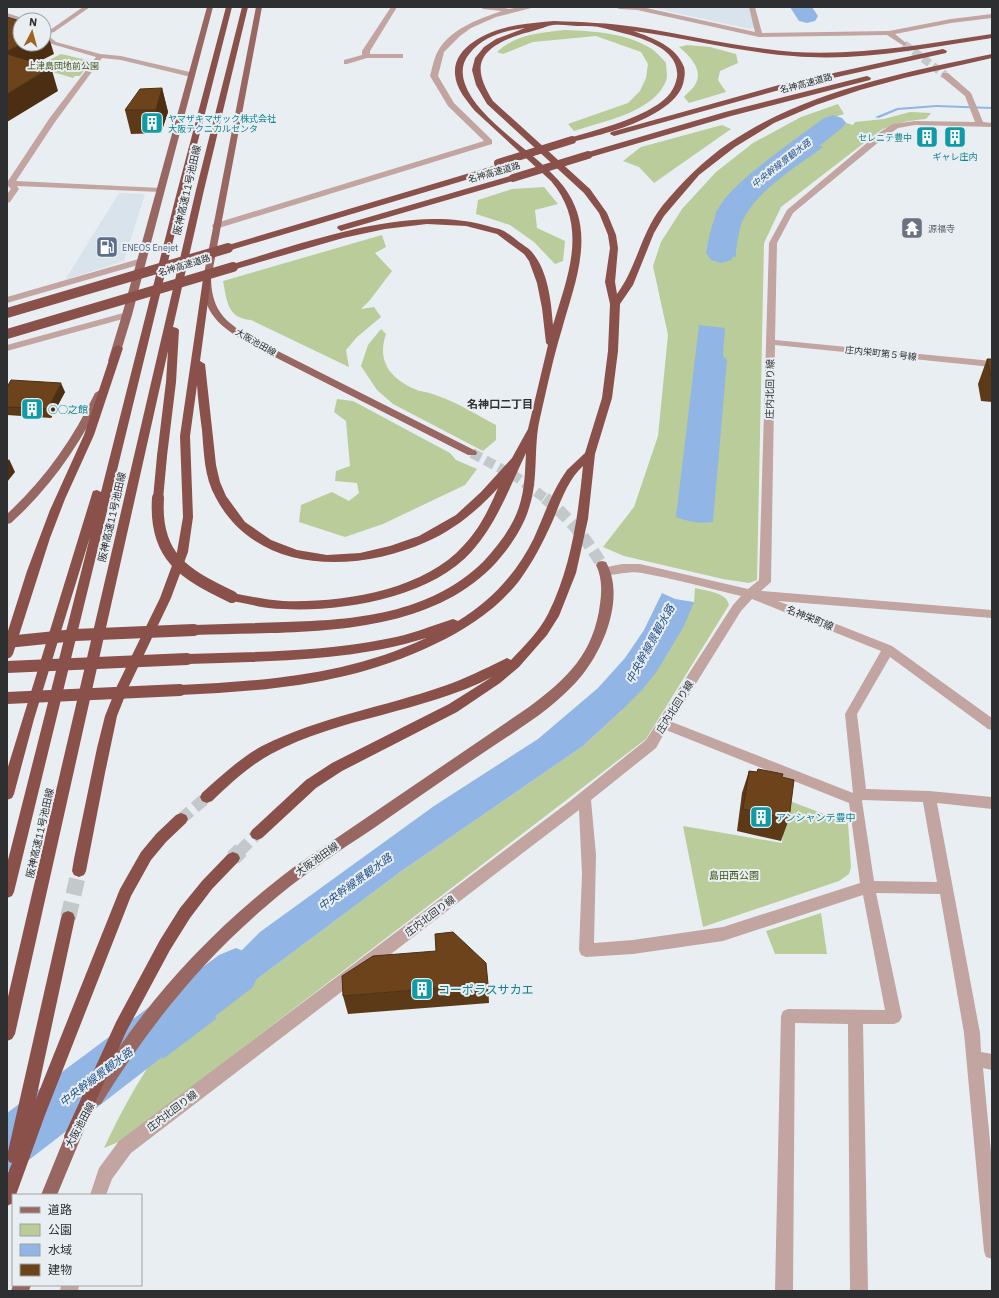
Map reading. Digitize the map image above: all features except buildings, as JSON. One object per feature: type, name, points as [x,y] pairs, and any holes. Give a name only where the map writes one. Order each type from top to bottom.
[{"type":"highway","name":"阪神高速11号池田線","points":[[7,892],[130,396],[229,7]]},
{"type":"highway","name":"阪神高速11号池田線","points":[[7,1034],[176,297],[245,7]]},
{"type":"highway","points":[[7,642],[75,634],[298,626],[357,622],[385,618],[410,611],[433,602],[453,591],[473,578],[491,561],[504,545],[522,514],[531,482],[533,427],[576,258],[578,231],[571,206],[559,186],[483,116],[466,96],[461,86],[458,78],[460,60],[466,52],[484,37],[495,31],[524,21],[574,17],[629,22],[756,50],[812,55],[872,53],[992,36]]},
{"type":"highway","points":[[257,834],[311,784],[337,767],[421,725],[475,695],[496,680],[530,648],[553,616],[570,573],[583,519],[590,454],[607,398],[613,351],[615,304],[610,282],[614,248],[612,235],[603,213],[596,202],[576,180],[490,102],[478,84],[475,69],[477,61],[482,53],[498,40],[520,31],[559,25],[594,25],[631,32],[656,42],[673,55],[679,63],[682,71],[682,79],[672,96],[661,106],[646,114],[574,143]]},
{"type":"highway","name":"名神高速道路","points":[[7,313],[353,211],[500,164],[574,143],[782,87],[892,61],[992,42]]},
{"type":"highway","name":"名神高速道路","points":[[7,329],[232,264],[588,155],[735,112],[850,82],[992,52]]},
{"type":"highway","points":[[615,304],[631,280],[646,240],[666,208],[703,168],[733,144],[767,124],[809,105],[832,97],[908,75],[992,56]]},
{"type":"highway","points":[[7,334],[232,264],[349,234],[399,224],[444,221],[480,226],[495,231],[518,244],[527,252],[534,262],[542,285],[552,348]]},
{"type":"highway","points":[[79,871],[104,742],[113,709],[164,599],[177,564],[187,530],[188,492],[185,436],[207,278]]},
{"type":"highway","points":[[176,297],[171,382],[158,488],[157,522],[167,552],[178,566],[194,578],[232,597],[284,605],[331,604],[366,599],[415,584],[438,573],[457,559],[473,543],[484,528],[533,427]]},
{"type":"highway","points":[[198,347],[210,463],[214,482],[229,511],[253,534],[267,544],[284,551],[322,559],[343,559],[386,552],[407,546],[430,536],[468,511],[516,462]]},
{"type":"highway","points":[[7,654],[24,594],[64,490],[89,434],[118,348]]},
{"type":"highway","points":[[7,794],[21,739],[72,582],[113,440],[130,396]]},
{"type":"highway","points":[[7,698],[180,690],[298,682],[338,675],[375,665],[426,644],[473,617],[507,588],[521,570],[533,550],[568,475],[590,454]]},
{"type":"highway","points":[[7,667],[320,653],[378,646],[430,632],[452,623],[471,612],[507,585],[521,570]]},
{"type":"highway","points":[[207,797],[239,769],[273,748],[330,726],[456,688],[496,670],[530,648]]},
{"type":"highway","points":[[7,1198],[37,1114],[61,1057],[125,893],[146,856],[160,838],[181,819]]},
{"type":"highway","points":[[72,1136],[121,1027],[165,945],[185,913],[207,885],[233,858]]},
{"type":"highway","points":[[7,1190],[68,918]]},
{"type":"main road","points":[[7,520],[48,478],[73,444],[94,405],[118,348],[161,190],[190,75],[210,7]]},
{"type":"main road","name":"大阪池田線","points":[[259,7],[207,278],[210,302],[214,310],[222,319],[241,335],[472,453]]},
{"type":"main road","name":"大阪池田線","points":[[49,1194],[72,1136],[129,1045],[158,1007],[188,973],[256,905],[291,877],[516,724],[567,685],[596,646],[604,624],[606,603],[604,568]]},
{"type":"street","points":[[52,31],[87,7]]},
{"type":"street","points":[[366,56],[366,51],[394,7]]},
{"type":"street","points":[[483,7],[511,11]]},
{"type":"street","points":[[216,226],[489,142],[451,104],[434,76],[441,52],[460,32],[492,16],[526,7]]},
{"type":"street","points":[[619,7],[637,8],[759,35],[889,33],[951,21],[992,16]]},
{"type":"street","points":[[752,7],[759,35]]},
{"type":"street","points":[[889,33],[904,44]]},
{"type":"street","points":[[52,41],[100,56],[121,58],[190,75]]},
{"type":"street","points":[[9,183],[100,56]]},
{"type":"street","points":[[347,62],[366,56],[400,56]]},
{"type":"street","points":[[945,75],[968,95],[973,107],[986,124]]},
{"type":"street","name":"庄内北回り線","points":[[98,1194],[105,1174],[125,1147],[584,798],[651,744],[737,608],[750,594],[765,582],[773,243],[790,212],[883,134],[896,126],[915,123],[986,124]]},
{"type":"street","points":[[9,183],[161,190]]},
{"type":"street","points":[[7,200],[15,188],[9,183]]},
{"type":"street","points":[[7,300],[142,261]]},
{"type":"street","points":[[7,348],[127,315]]},
{"type":"street","name":"庄内栄町第５号線","points":[[771,342],[992,364]]},
{"type":"street","name":"名神栄町線","points":[[604,568],[640,568],[750,594],[888,649],[992,724]]},
{"type":"street","points":[[750,594],[992,614]]},
{"type":"street","points":[[784,1291],[788,1016],[855,1018],[894,1017],[868,887],[851,714],[888,649]]},
{"type":"street","points":[[664,724],[858,797],[928,797],[992,802]]},
{"type":"street","points":[[928,797],[972,1033],[990,1208],[992,1251]]},
{"type":"street","points":[[584,798],[588,820],[589,886],[586,950],[633,947],[723,934],[868,887],[945,888]]},
{"type":"street","points":[[855,1018],[860,1291]]},
{"type":"street","points":[[974,1058],[992,1062]]},
{"type":"shaded area","points":[[649,7],[750,7],[756,27],[750,29]]},
{"type":"shaded area","name":"ENEOS Enejet","points":[[119,193],[145,194],[124,261],[65,280]]},
{"type":"green space","points":[[565,30],[587,31],[621,36],[632,39],[652,49],[666,63],[667,79],[660,92],[640,108],[627,114],[574,131],[568,124],[628,103],[640,91],[646,78],[648,64],[641,52],[596,36],[533,42],[503,54],[497,52],[512,41],[529,35]]},
{"type":"green space","points":[[687,45],[710,47],[736,54],[738,63],[720,71],[718,80],[726,92],[689,103],[684,97],[695,85],[698,74],[697,69],[691,59],[679,47]]},
{"type":"green space","name":"上津島団地前公園","points":[[61,54],[91,61],[80,76],[75,76],[73,78],[29,65],[43,63]]},
{"type":"green space","points":[[838,104],[844,114],[831,118],[853,125],[855,122],[884,119],[910,112],[931,113],[926,119],[904,122],[881,130],[781,207],[764,243],[757,580],[749,583],[723,579],[624,556],[603,547],[634,507],[658,436],[668,335],[653,266],[661,242],[682,209],[716,172],[753,143],[801,117]]},
{"type":"green space","points":[[722,125],[731,129],[654,183],[639,167],[623,161],[641,147]]},
{"type":"green space","points":[[544,187],[558,204],[535,210],[537,228],[565,241],[563,261],[555,264],[534,242],[510,225],[476,214],[478,200],[512,189]]},
{"type":"green space","points":[[382,235],[386,247],[375,253],[392,271],[370,300],[361,309],[374,307],[381,317],[357,337],[346,350],[349,367],[251,320],[243,319],[237,316],[227,302],[223,281]]},
{"type":"green space","points":[[381,329],[386,334],[383,352],[384,360],[391,373],[397,379],[415,389],[453,402],[496,425],[496,440],[483,451],[393,404],[377,390],[361,366],[368,345]]},
{"type":"green space","points":[[337,399],[353,401],[450,453],[456,460],[477,469],[465,485],[383,524],[345,537],[299,522],[301,505],[332,492],[349,501],[359,493],[357,483],[335,481],[336,471],[350,466],[346,421],[334,412]]},
{"type":"green space","points":[[695,588],[710,591],[724,597],[729,605],[646,739],[121,1141],[104,1148],[129,1098],[159,1051],[163,1058],[215,1014],[218,1008],[403,870],[583,746],[621,711],[694,602]]},
{"type":"green space","name":"島田西公園","points":[[787,800],[848,823],[851,867],[849,874],[839,881],[703,927],[683,826],[782,843]]},
{"type":"green space","points":[[821,913],[827,954],[775,954],[766,931]]},
{"type":"water","points":[[799,138],[823,147],[772,185],[750,209],[742,222],[736,244],[736,257],[721,254],[706,254],[713,222],[717,212],[731,192],[753,172]]},
{"type":"water","points":[[699,325],[725,328],[723,356],[727,360],[713,522],[704,523],[676,517]]},
{"type":"water","points":[[662,593],[675,599],[694,602],[684,626],[657,671],[642,690],[621,711],[583,746],[403,870],[218,1008],[215,1014],[216,1019],[163,1059],[159,1051],[178,1022],[224,968],[260,932],[434,806],[538,739],[598,688],[625,658],[644,630]]},
{"type":"waterway","points":[[801,7],[807,16]]},
{"type":"waterway","points":[[877,117],[897,109],[936,106],[992,108]]},
{"type":"waterway","name":"中央幹線景観水路","points":[[721,254],[730,212],[750,188],[833,123]]},
{"type":"waterway","name":"中央幹線景観水路","points":[[7,1145],[236,971]]},
{"type":"tunnel","points":[[904,44],[945,75]]},
{"type":"tunnel","points":[[472,453],[515,476],[546,499]]},
{"type":"tunnel","points":[[545,498],[562,513],[576,529],[590,546],[602,565]]},
{"type":"tunnel","points":[[181,819],[207,797]]},
{"type":"tunnel","points":[[233,858],[257,834]]},
{"type":"tunnel","points":[[68,918],[79,871]]},
{"type":"place","name":"ヤマザキマザック株式会社 大阪テクニカルセンタ","points":[[152,123]]},
{"type":"place","name":"セレニテ豊中","points":[[927,137]]},
{"type":"place","name":"ギャレ庄内","points":[[955,137]]},
{"type":"place","name":"源福寺","points":[[912,228]]},
{"type":"place","name":"ENEOS Enejet","points":[[107,247]]},
{"type":"place","name":"○○之館","points":[[32,409]]},
{"type":"place","name":"アンシャンテ豊中","points":[[761,817]]},
{"type":"place","name":"コーポラスサカエ","points":[[422,989]]},
{"type":"district","name":"名神口二丁目","points":[[500,404]]}]
